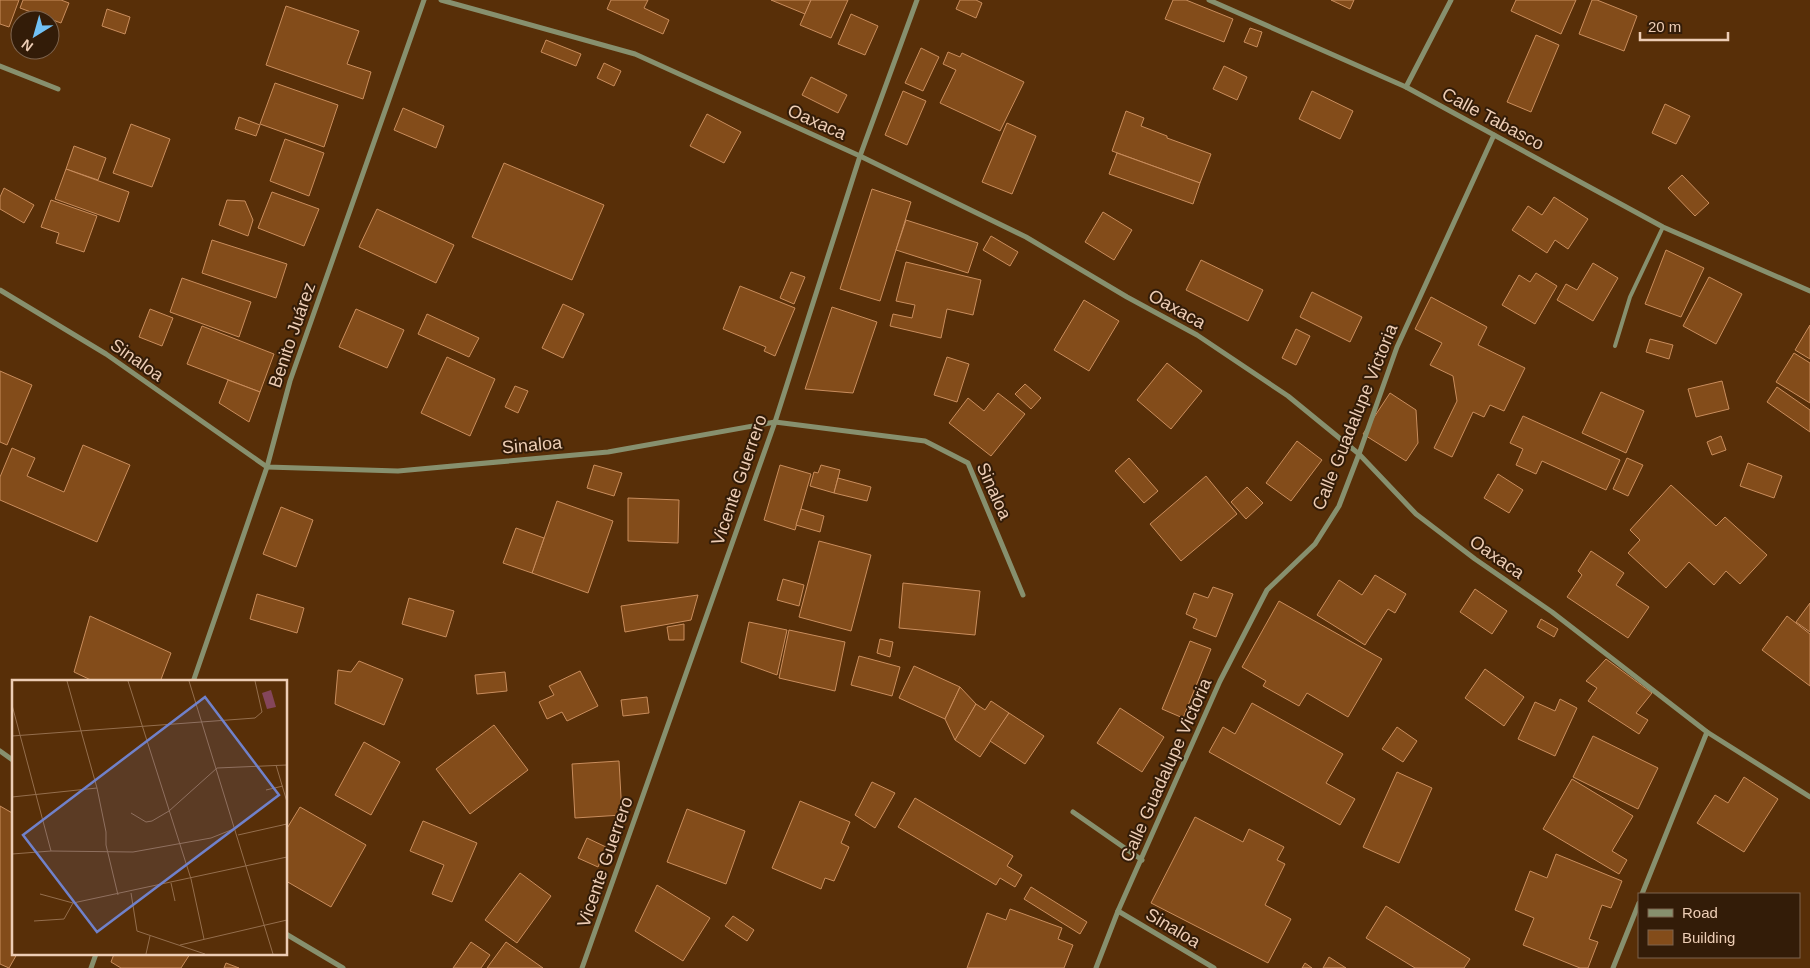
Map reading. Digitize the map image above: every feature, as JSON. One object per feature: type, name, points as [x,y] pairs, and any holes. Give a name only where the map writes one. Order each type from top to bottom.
[{"type":"street","name":"Benito Juárez","points":[[194,680],[267,467],[290,382],[424,0]]},
{"type":"street","name":"Oaxaca","points":[[441,0],[635,54],[860,156],[1026,237],[1127,297],[1197,335],[1288,396],[1359,454],[1416,514],[1475,559],[1552,612],[1707,732],[1810,797]]},
{"type":"street","name":"Vicente Guerrero","points":[[582,968],[774,422],[860,156],[917,0]]},
{"type":"street","name":"Calle Tabasco","points":[[1210,0],[1406,88],[1663,227],[1810,291]]},
{"type":"street","points":[[1406,88],[1451,0]]},
{"type":"street","points":[[0,66],[58,89]]},
{"type":"street","name":"Calle Guadalupe Victoria","points":[[1096,968],[1118,911],[1220,681],[1267,590],[1315,544],[1339,506],[1397,347],[1494,135]]},
{"type":"street","name":"Sinaloa","points":[[0,290],[106,354],[267,467],[398,471],[608,452],[774,422],[926,440],[968,463],[1023,595]]},
{"type":"street","points":[[1642,893],[1707,732]]},
{"type":"street","points":[[0,751],[12,759]]},
{"type":"street","points":[[1073,812],[1142,860]]},
{"type":"street","points":[[1613,968],[1638,906]]},
{"type":"street","name":"Sinaloa","points":[[1118,911],[1214,968]]},
{"type":"street","points":[[288,935],[343,968]]},
{"type":"street","points":[[91,968],[95,956]]},
{"type":"lane","points":[[1615,346],[1630,297],[1663,227]]},
{"type":"building","points":[[0,0],[19,0],[15,10],[10,10],[9,27],[0,24]]},
{"type":"building","points":[[23,0],[61,0],[69,3],[61,23],[60,10],[25,10],[20,8]]},
{"type":"building","points":[[611,0],[648,0],[644,8],[669,20],[663,34],[607,9]]},
{"type":"building","points":[[771,0],[811,0],[805,14]]},
{"type":"building","points":[[811,0],[848,0],[831,38],[800,25]]},
{"type":"building","points":[[960,0],[976,0],[982,3],[976,18],[956,9]]},
{"type":"building","points":[[1173,0],[1186,0],[1233,19],[1224,42],[1165,19]]},
{"type":"building","points":[[1331,0],[1354,0],[1350,9]]},
{"type":"building","points":[[1516,0],[1576,0],[1561,34],[1511,11]]},
{"type":"building","points":[[1592,0],[1597,0],[1637,16],[1624,51],[1579,34]]},
{"type":"building","points":[[286,6],[359,31],[347,64],[371,72],[363,99],[266,65]]},
{"type":"building","points":[[107,9],[130,17],[125,34],[102,26]]},
{"type":"building","points":[[851,14],[878,26],[865,55],[838,44]]},
{"type":"building","points":[[1250,28],[1262,32],[1257,47],[1244,42]]},
{"type":"building","points":[[1536,35],[1559,45],[1531,112],[1507,102]]},
{"type":"building","points":[[546,40],[581,54],[576,66],[541,52]]},
{"type":"building","points":[[921,48],[939,57],[923,91],[905,83]]},
{"type":"building","points":[[948,52],[960,57],[962,53],[1024,82],[1000,131],[940,103],[956,70],[943,64]]},
{"type":"building","points":[[604,63],[621,71],[614,86],[597,78]]},
{"type":"building","points":[[1224,66],[1247,77],[1237,100],[1213,89]]},
{"type":"building","points":[[811,77],[847,95],[838,113],[802,95]]},
{"type":"building","points":[[275,83],[338,105],[324,147],[260,124]]},
{"type":"building","points":[[903,91],[926,101],[907,145],[885,135]]},
{"type":"building","points":[[1312,91],[1353,111],[1340,139],[1299,119]]},
{"type":"building","points":[[1665,104],[1690,116],[1676,144],[1652,133]]},
{"type":"building","points":[[403,108],[444,126],[436,148],[394,130]]},
{"type":"building","points":[[1126,111],[1144,118],[1141,126],[1211,154],[1200,183],[1112,151]]},
{"type":"building","points":[[707,114],[741,132],[724,163],[690,146]]},
{"type":"building","points":[[239,117],[260,125],[256,136],[235,129]]},
{"type":"building","points":[[1007,123],[1036,136],[1012,194],[982,182]]},
{"type":"building","points":[[131,124],[170,139],[152,187],[113,173]]},
{"type":"building","points":[[285,139],[324,153],[309,196],[270,181]]},
{"type":"building","points":[[74,146],[106,158],[98,180],[66,169]]},
{"type":"building","points":[[1117,153],[1200,183],[1193,204],[1109,174]]},
{"type":"building","points":[[504,163],[604,205],[572,280],[472,237]]},
{"type":"building","points":[[66,169],[129,192],[119,222],[55,199]]},
{"type":"building","points":[[1682,175],[1709,203],[1695,216],[1668,188]]},
{"type":"building","points":[[4,188],[34,205],[24,223],[0,209],[0,197]]},
{"type":"building","points":[[872,189],[911,202],[880,301],[840,289]]},
{"type":"building","points":[[272,192],[319,209],[304,246],[258,228]]},
{"type":"building","points":[[1554,197],[1588,219],[1568,249],[1555,240],[1547,253],[1512,230],[1528,206],[1542,215]]},
{"type":"building","points":[[51,200],[97,216],[84,252],[56,243],[59,233],[41,227]]},
{"type":"building","points":[[227,200],[245,201],[253,220],[248,236],[219,225]]},
{"type":"building","points":[[377,209],[454,245],[436,283],[359,247]]},
{"type":"building","points":[[1103,212],[1132,230],[1114,260],[1085,242]]},
{"type":"building","points":[[906,220],[978,243],[968,273],[896,250]]},
{"type":"building","points":[[991,236],[1018,252],[1010,266],[983,250]]},
{"type":"building","points":[[212,240],[287,264],[276,298],[202,273]]},
{"type":"building","points":[[1666,250],[1704,268],[1681,317],[1645,304]]},
{"type":"building","points":[[1201,260],[1263,290],[1248,321],[1186,290]]},
{"type":"building","points":[[906,262],[981,280],[973,315],[947,309],[941,338],[890,326],[893,314],[912,318],[915,305],[896,301]]},
{"type":"building","points":[[1593,263],[1618,278],[1593,321],[1557,300],[1566,284],[1577,290]]},
{"type":"building","points":[[791,272],[805,277],[794,304],[780,298]]},
{"type":"building","points":[[1536,273],[1557,286],[1535,324],[1502,305],[1519,275],[1530,282]]},
{"type":"building","points":[[1709,277],[1742,294],[1716,344],[1683,326]]},
{"type":"building","points":[[182,278],[251,302],[239,337],[170,312]]},
{"type":"building","points":[[740,286],[795,308],[775,356],[764,351],[766,347],[723,329]]},
{"type":"building","points":[[1312,292],[1362,317],[1350,342],[1300,317]]},
{"type":"building","points":[[1431,297],[1487,327],[1478,345],[1525,368],[1504,411],[1490,405],[1484,417],[1473,412],[1452,457],[1434,448],[1457,401],[1453,376],[1430,365],[1442,343],[1415,329]]},
{"type":"building","points":[[1084,300],[1119,321],[1089,371],[1054,350]]},
{"type":"building","points":[[563,304],[584,314],[563,358],[542,348]]},
{"type":"building","points":[[832,307],[877,322],[853,393],[805,389]]},
{"type":"building","points":[[150,309],[173,318],[162,346],[139,337]]},
{"type":"building","points":[[356,309],[404,330],[387,368],[339,347]]},
{"type":"building","points":[[427,314],[479,338],[469,357],[418,334]]},
{"type":"building","points":[[1810,325],[1810,359],[1795,350]]},
{"type":"building","points":[[202,326],[274,354],[260,392],[187,364]]},
{"type":"building","points":[[1296,329],[1310,336],[1296,365],[1282,358]]},
{"type":"building","points":[[1650,339],[1673,345],[1669,359],[1646,352]]},
{"type":"building","points":[[1794,353],[1810,363],[1810,403],[1776,382]]},
{"type":"building","points":[[447,357],[495,379],[470,436],[421,413]]},
{"type":"building","points":[[947,357],[969,364],[957,402],[934,395]]},
{"type":"building","points":[[1167,363],[1202,391],[1171,429],[1137,400]]},
{"type":"building","points":[[0,371],[32,385],[7,445],[0,442]]},
{"type":"building","points":[[228,380],[260,392],[249,422],[219,403]]},
{"type":"building","points":[[1722,381],[1729,409],[1696,417],[1688,389]]},
{"type":"building","points":[[1025,384],[1041,398],[1031,409],[1015,394]]},
{"type":"building","points":[[515,386],[528,391],[518,413],[505,407]]},
{"type":"building","points":[[1777,387],[1810,410],[1810,432],[1767,402]]},
{"type":"building","points":[[1601,392],[1644,411],[1626,453],[1582,433]]},
{"type":"building","points":[[998,393],[1025,414],[991,456],[949,423],[968,398],[984,411]]},
{"type":"building","points":[[1390,393],[1416,410],[1418,443],[1406,461],[1363,434]]},
{"type":"building","points":[[1523,416],[1620,460],[1606,490],[1542,461],[1536,474],[1516,465],[1523,449],[1510,443]]},
{"type":"building","points":[[1721,436],[1726,450],[1712,455],[1707,442]]},
{"type":"building","points":[[1297,441],[1322,460],[1291,501],[1266,483]]},
{"type":"building","points":[[83,445],[130,465],[97,542],[0,500],[0,477],[12,448],[35,458],[27,476],[64,492]]},
{"type":"building","points":[[1129,458],[1158,491],[1144,503],[1115,471]]},
{"type":"building","points":[[1627,458],[1643,465],[1628,496],[1613,489]]},
{"type":"building","points":[[1748,463],[1782,476],[1774,498],[1740,486]]},
{"type":"building","points":[[594,465],[622,473],[614,496],[587,488]]},
{"type":"building","points":[[780,465],[811,474],[795,530],[764,520]]},
{"type":"building","points":[[821,465],[840,470],[834,493],[810,486],[814,472],[818,473]]},
{"type":"building","points":[[1498,474],[1523,490],[1509,513],[1484,498]]},
{"type":"building","points":[[1206,476],[1237,514],[1181,561],[1150,524]]},
{"type":"building","points":[[838,478],[871,487],[867,501],[834,493]]},
{"type":"building","points":[[1671,485],[1716,526],[1725,517],[1767,555],[1740,584],[1726,571],[1714,585],[1689,562],[1666,588],[1628,553],[1640,540],[1630,530]]},
{"type":"building","points":[[1247,487],[1263,503],[1246,519],[1231,502]]},
{"type":"building","points":[[628,498],[679,500],[678,543],[628,541]]},
{"type":"building","points":[[557,501],[613,521],[588,593],[532,573]]},
{"type":"building","points":[[281,507],[313,520],[296,567],[263,554]]},
{"type":"building","points":[[801,509],[824,516],[820,532],[796,525]]},
{"type":"building","points":[[516,528],[544,538],[532,573],[503,563]]},
{"type":"building","points":[[819,541],[871,555],[851,631],[799,617]]},
{"type":"building","points":[[1591,551],[1624,573],[1616,585],[1649,607],[1628,638],[1567,597],[1582,575],[1578,571]]},
{"type":"building","points":[[1375,575],[1406,594],[1395,613],[1388,609],[1365,645],[1317,615],[1339,580],[1362,595]]},
{"type":"building","points":[[783,579],[804,585],[799,606],[777,600]]},
{"type":"building","points":[[903,583],[980,591],[975,635],[899,628]]},
{"type":"building","points":[[1213,587],[1233,594],[1216,637],[1193,628],[1197,619],[1186,614],[1194,593],[1208,598]]},
{"type":"building","points":[[1475,589],[1507,611],[1492,634],[1460,612]]},
{"type":"building","points":[[257,594],[304,608],[297,633],[250,619]]},
{"type":"building","points":[[698,595],[691,620],[625,632],[621,606]]},
{"type":"building","points":[[409,598],[454,611],[446,637],[402,624]]},
{"type":"building","points":[[1279,601],[1382,659],[1348,717],[1307,693],[1299,706],[1263,686],[1266,681],[1242,667]]},
{"type":"building","points":[[1810,603],[1810,632],[1796,622]]},
{"type":"building","points":[[90,616],[171,653],[161,680],[91,680],[74,672]]},
{"type":"building","points":[[1787,616],[1810,634],[1810,686],[1762,650]]},
{"type":"building","points":[[1541,619],[1558,629],[1554,637],[1537,627]]},
{"type":"building","points":[[749,622],[787,630],[777,675],[741,662]]},
{"type":"building","points":[[684,624],[684,640],[669,640],[667,627]]},
{"type":"building","points":[[789,630],[845,642],[835,691],[779,678]]},
{"type":"building","points":[[880,639],[893,642],[890,657],[877,653]]},
{"type":"building","points":[[1190,641],[1211,649],[1183,718],[1162,709]]},
{"type":"building","points":[[859,656],[900,667],[892,696],[851,685]]},
{"type":"building","points":[[1606,659],[1652,693],[1636,713],[1648,720],[1639,734],[1588,701],[1597,688],[1586,681]]},
{"type":"building","points":[[359,661],[403,679],[384,725],[335,704],[338,670],[351,672]]},
{"type":"building","points":[[914,666],[960,687],[945,719],[899,698]]},
{"type":"building","points":[[1485,669],[1524,697],[1504,726],[1465,698]]},
{"type":"building","points":[[580,671],[598,706],[567,721],[562,712],[547,719],[539,702],[554,695],[549,686]]},
{"type":"building","points":[[505,672],[507,691],[477,694],[475,675]]},
{"type":"building","points":[[960,687],[976,704],[955,740],[945,719]]},
{"type":"building","points":[[647,697],[649,713],[623,716],[621,700]]},
{"type":"building","points":[[1560,699],[1577,708],[1555,756],[1518,739],[1535,702],[1555,711]]},
{"type":"building","points":[[991,701],[1009,713],[980,757],[955,740],[976,704],[985,710]]},
{"type":"building","points":[[1252,703],[1343,754],[1326,783],[1355,799],[1340,825],[1209,752],[1223,727],[1235,734]]},
{"type":"building","points":[[1120,708],[1164,737],[1142,772],[1097,743]]},
{"type":"building","points":[[1009,713],[1044,736],[1025,764],[990,741]]},
{"type":"building","points":[[494,725],[528,770],[470,814],[436,769]]},
{"type":"building","points":[[1397,727],[1417,741],[1403,762],[1382,749]]},
{"type":"building","points":[[1593,736],[1658,768],[1638,809],[1573,777]]},
{"type":"building","points":[[364,742],[400,762],[371,815],[335,795]]},
{"type":"building","points":[[619,761],[622,815],[575,818],[572,764]]},
{"type":"building","points":[[1397,772],[1432,788],[1399,863],[1363,847]]},
{"type":"building","points":[[1744,777],[1778,799],[1744,852],[1697,823],[1715,795],[1728,803]]},
{"type":"building","points":[[1572,779],[1633,816],[1612,851],[1627,860],[1619,874],[1543,829]]},
{"type":"building","points":[[872,782],[895,793],[875,828],[855,815]]},
{"type":"building","points":[[915,798],[1013,856],[1007,866],[1022,875],[1015,887],[1000,878],[996,885],[898,827]]},
{"type":"building","points":[[800,801],[850,822],[841,843],[849,847],[834,881],[825,878],[821,889],[772,868]]},
{"type":"building","points":[[0,806],[12,813],[12,956],[16,956],[9,968],[0,964]]},
{"type":"building","points":[[300,807],[366,845],[331,907],[288,882],[288,827]]},
{"type":"building","points":[[687,809],[745,831],[726,884],[667,862]]},
{"type":"building","points":[[1195,817],[1243,842],[1249,829],[1284,847],[1277,860],[1285,864],[1265,905],[1291,919],[1268,963],[1151,903]]},
{"type":"building","points":[[423,821],[477,843],[452,902],[432,894],[444,865],[410,851]]},
{"type":"building","points":[[587,838],[606,847],[598,867],[578,858]]},
{"type":"building","points":[[1556,854],[1622,881],[1611,908],[1602,905],[1589,939],[1598,942],[1588,968],[1580,968],[1523,945],[1534,918],[1515,910],[1530,871],[1547,878]]},
{"type":"building","points":[[520,873],[551,896],[517,943],[485,920]]},
{"type":"building","points":[[657,885],[710,918],[683,961],[635,931]]},
{"type":"building","points":[[1031,887],[1087,922],[1080,934],[1024,899]]},
{"type":"building","points":[[1386,906],[1470,959],[1464,968],[1415,968],[1366,938]]},
{"type":"building","points":[[1010,909],[1062,928],[1058,939],[1073,945],[1064,968],[967,968],[987,913],[1006,920]]},
{"type":"building","points":[[733,916],[754,930],[747,941],[725,926]]},
{"type":"building","points":[[471,942],[490,955],[481,968],[453,968]]},
{"type":"building","points":[[506,942],[543,968],[487,968]]},
{"type":"building","points":[[113,956],[189,956],[181,968],[121,968],[111,962]]},
{"type":"building","points":[[1329,957],[1346,968],[1323,968]]},
{"type":"building","points":[[226,963],[239,968],[224,968]]},
{"type":"building","points":[[1305,963],[1312,968],[1302,968]]}]
